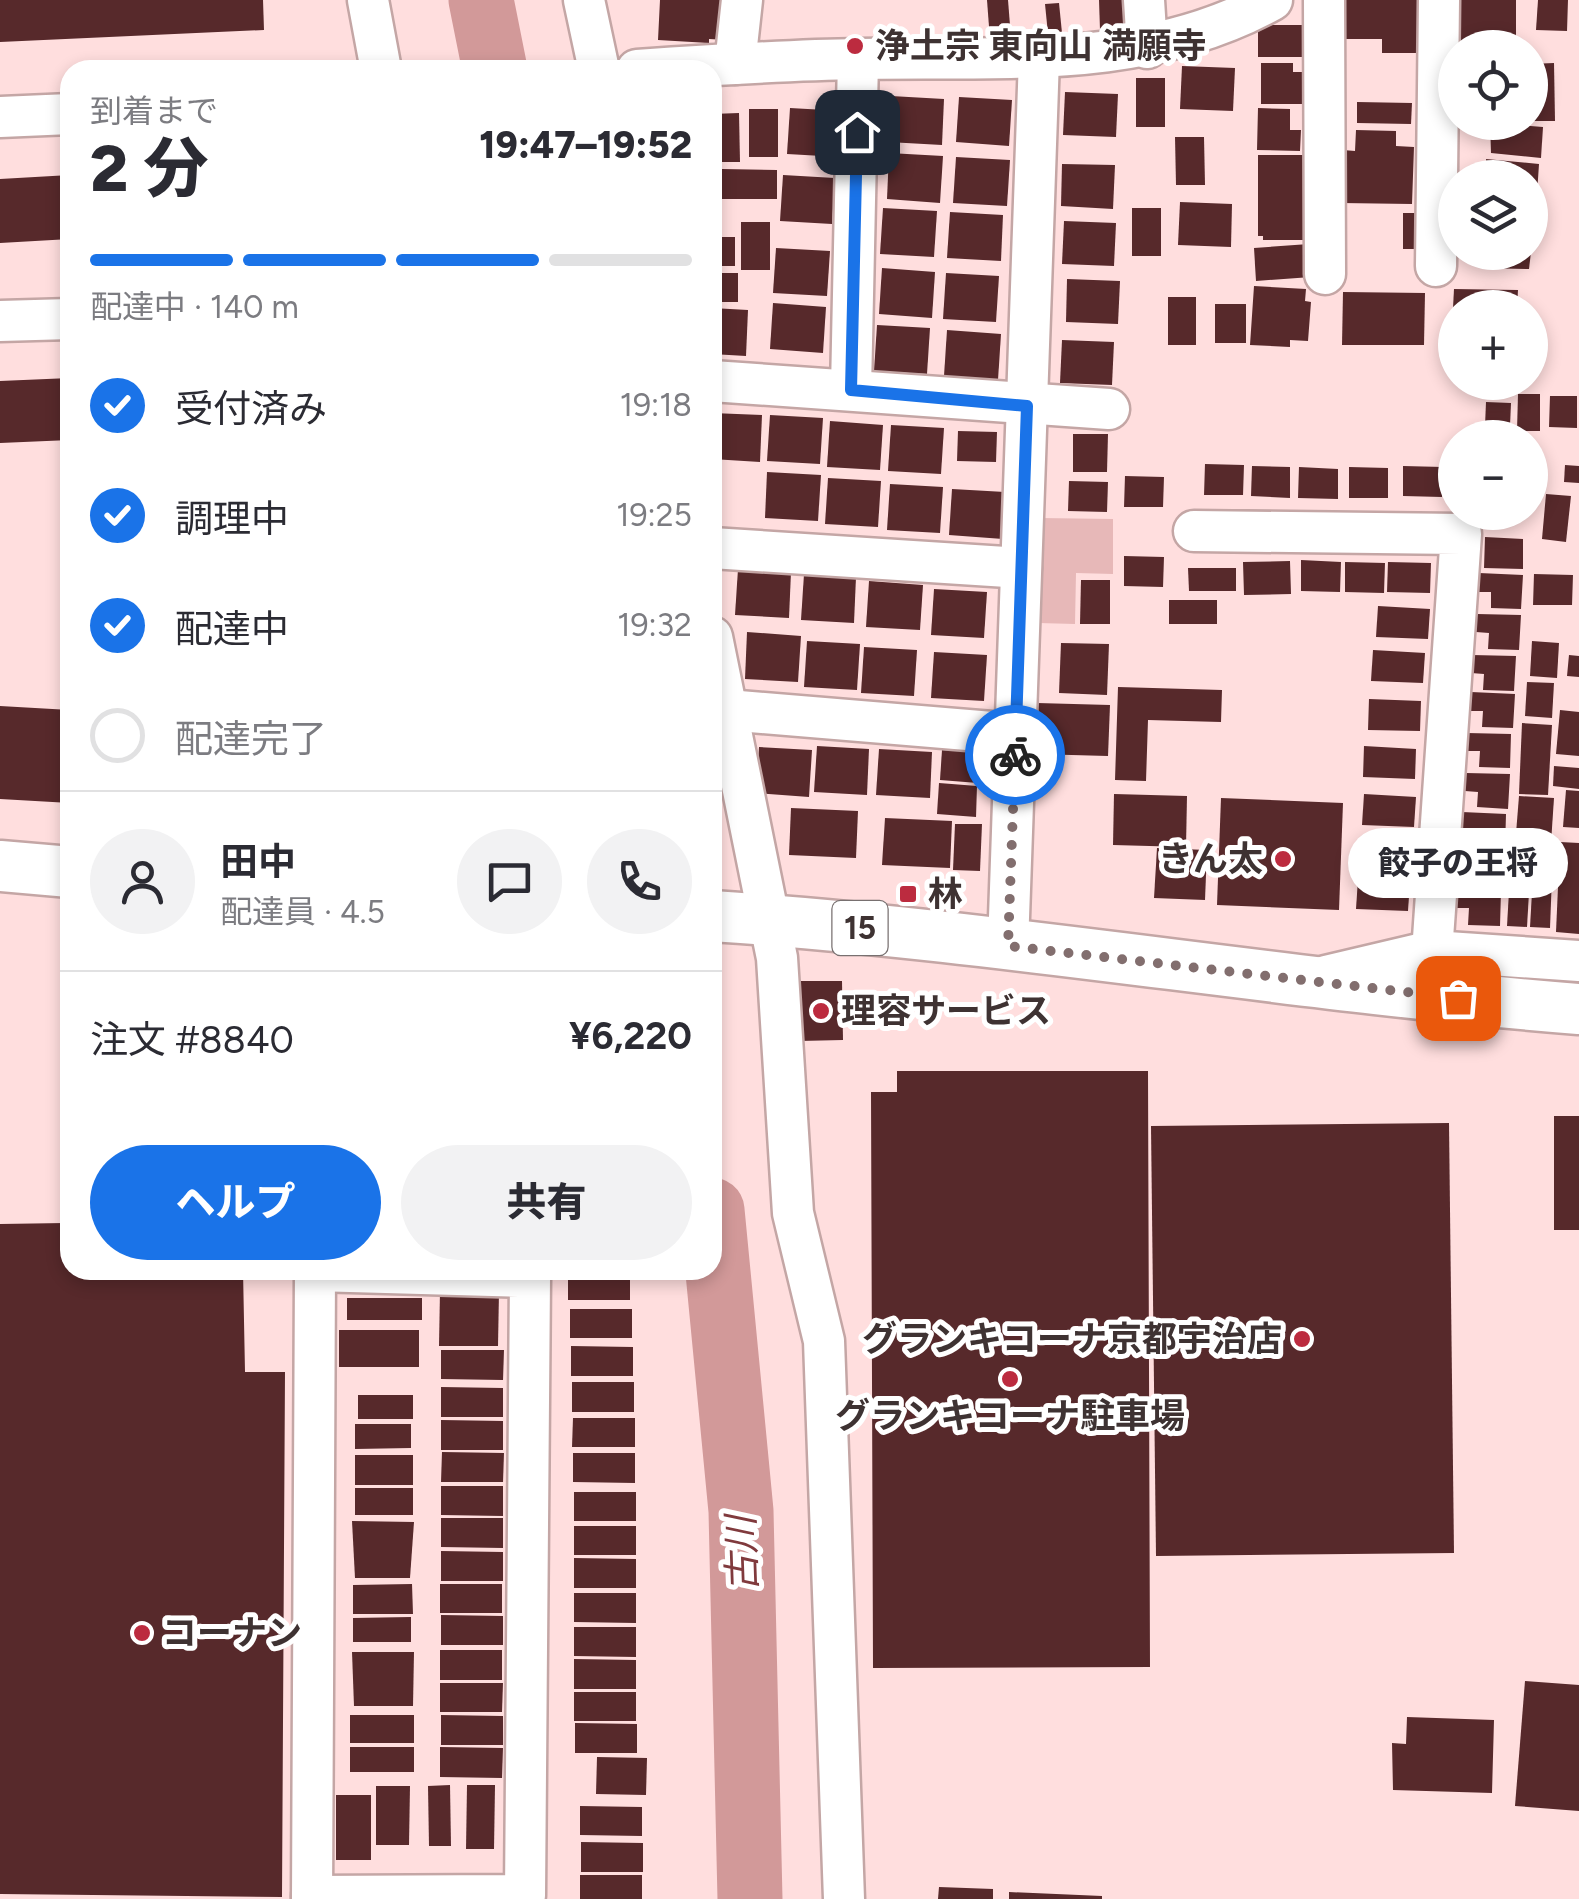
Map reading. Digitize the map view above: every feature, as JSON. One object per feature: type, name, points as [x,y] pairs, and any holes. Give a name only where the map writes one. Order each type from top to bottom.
[{"type":"main road","points":[[0,866],[60,871]]},
{"type":"main road","name":"15","points":[[742,918],[952,937],[1302,982],[1430,973],[1579,1008]]},
{"type":"street","points":[[368,0],[379,60]]},
{"type":"street","points":[[584,0],[596,60]]},
{"type":"street","points":[[736,64],[742,0]]},
{"type":"street","points":[[1144,0],[1146,48]]},
{"type":"street","points":[[722,65],[1038,58],[1146,48],[1242,17],[1272,0]]},
{"type":"street","points":[[1324,0],[1325,274]]},
{"type":"street","points":[[1436,266],[1439,0]]},
{"type":"street","points":[[1008,946],[1038,58]]},
{"type":"street","points":[[851,390],[858,59]]},
{"type":"street","points":[[0,117],[60,114]]},
{"type":"street","points":[[0,321],[60,319]]},
{"type":"street","points":[[722,382],[1109,410]]},
{"type":"street","points":[[1194,532],[1461,534],[1430,973],[1579,961]]},
{"type":"street","points":[[722,549],[1021,568]]},
{"type":"street","points":[[722,686],[742,918],[777,958],[793,1213],[824,1342],[844,1899]]},
{"type":"street","points":[[727,710],[1016,734]]},
{"type":"street","points":[[315,1280],[312,1898],[525,1895],[530,1280]]},
{"type":"shaded area","points":[[1040,518],[1113,519],[1113,574],[1076,573],[1075,624],[1038,623]]},
{"type":"building","points":[[0,0],[263,0],[264,30],[0,42]]},
{"type":"building","points":[[660,0],[729,0],[726,40],[658,40]]},
{"type":"building","points":[[987,0],[1008,0],[1011,38],[990,40]]},
{"type":"building","points":[[1099,0],[1129,0],[1130,29],[1100,30]]},
{"type":"building","points":[[1344,0],[1420,0],[1420,53],[1382,53],[1382,39],[1344,39]]},
{"type":"building","points":[[1453,0],[1516,0],[1516,30],[1453,30]]},
{"type":"building","points":[[1538,0],[1568,0],[1567,31],[1536,30]]},
{"type":"building","points":[[1059,3],[1062,33],[1048,34],[1045,4]]},
{"type":"building","points":[[1311,25],[1311,57],[1258,57],[1258,28]]},
{"type":"building","points":[[1261,63],[1293,63],[1293,72],[1305,72],[1305,104],[1261,104]]},
{"type":"building","points":[[1548,63],[1554,63],[1555,121],[1548,121]]},
{"type":"building","points":[[1182,66],[1235,68],[1233,111],[1180,109]]},
{"type":"building","points":[[1136,78],[1165,78],[1165,127],[1136,127]]},
{"type":"building","points":[[1065,92],[1118,94],[1116,137],[1063,135]]},
{"type":"building","points":[[891,96],[944,99],[942,145],[888,142]]},
{"type":"building","points":[[959,97],[1012,100],[1009,146],[956,142]]},
{"type":"building","points":[[1357,102],[1412,103],[1411,124],[1357,123]]},
{"type":"building","points":[[790,108],[843,111],[840,157],[787,154]]},
{"type":"building","points":[[1258,108],[1290,109],[1290,130],[1301,130],[1300,151],[1257,150]]},
{"type":"building","points":[[749,109],[778,109],[778,157],[749,157]]},
{"type":"building","points":[[739,113],[740,162],[722,162],[722,114]]},
{"type":"building","points":[[1356,130],[1396,131],[1396,146],[1414,147],[1412,204],[1341,203],[1343,150],[1355,151]]},
{"type":"building","points":[[1175,137],[1204,137],[1205,185],[1176,185]]},
{"type":"building","points":[[1491,140],[1542,140],[1541,158],[1491,153]]},
{"type":"building","points":[[889,153],[943,156],[940,203],[887,199]]},
{"type":"building","points":[[1258,155],[1304,155],[1304,161],[1309,161],[1308,240],[1263,240],[1263,236],[1258,236]]},
{"type":"building","points":[[956,157],[1010,160],[1007,206],[953,203]]},
{"type":"building","points":[[1062,164],[1115,165],[1113,209],[1061,206]]},
{"type":"building","points":[[722,169],[777,170],[777,199],[722,199]]},
{"type":"building","points":[[783,175],[835,178],[832,224],[780,221]]},
{"type":"building","points":[[60,176],[60,240],[0,243],[0,179]]},
{"type":"building","points":[[1180,202],[1232,204],[1231,247],[1178,245]]},
{"type":"building","points":[[883,208],[937,211],[934,257],[880,254]]},
{"type":"building","points":[[1132,208],[1161,208],[1161,256],[1132,256]]},
{"type":"building","points":[[950,212],[1003,215],[1001,261],[947,258]]},
{"type":"building","points":[[1403,213],[1425,213],[1425,249],[1403,249]]},
{"type":"building","points":[[1064,221],[1116,223],[1114,266],[1062,264]]},
{"type":"building","points":[[741,222],[770,222],[770,270],[741,270]]},
{"type":"building","points":[[722,237],[735,237],[735,266],[722,266]]},
{"type":"building","points":[[1309,244],[1311,277],[1256,281],[1254,248]]},
{"type":"building","points":[[776,248],[830,251],[827,296],[773,293]]},
{"type":"building","points":[[882,268],[935,272],[932,318],[879,314]]},
{"type":"building","points":[[722,273],[738,273],[738,302],[722,302]]},
{"type":"building","points":[[946,273],[999,276],[996,322],[943,319]]},
{"type":"building","points":[[1067,279],[1120,281],[1118,324],[1066,322]]},
{"type":"building","points":[[1254,286],[1306,289],[1305,301],[1311,302],[1308,341],[1290,340],[1290,347],[1250,345]]},
{"type":"building","points":[[1343,292],[1425,293],[1424,345],[1342,345]]},
{"type":"building","points":[[1168,297],[1196,297],[1196,345],[1168,345]]},
{"type":"building","points":[[773,303],[826,307],[823,353],[770,349]]},
{"type":"building","points":[[1215,304],[1246,304],[1246,343],[1215,343]]},
{"type":"building","points":[[722,309],[748,310],[746,356],[722,355]]},
{"type":"building","points":[[877,325],[930,328],[927,374],[874,371]]},
{"type":"building","points":[[947,330],[1001,334],[998,380],[944,376]]},
{"type":"building","points":[[1062,340],[1114,342],[1112,385],[1060,383]]},
{"type":"building","points":[[60,378],[60,440],[0,443],[0,381]]},
{"type":"building","points":[[1550,396],[1577,396],[1577,428],[1549,427]]},
{"type":"building","points":[[1518,400],[1540,400],[1540,420],[1517,420]]},
{"type":"building","points":[[1486,402],[1511,403],[1510,420],[1485,420]]},
{"type":"building","points":[[722,413],[762,415],[760,462],[722,460]]},
{"type":"building","points":[[770,415],[823,418],[820,464],[767,461]]},
{"type":"building","points":[[830,421],[883,425],[880,470],[827,467]]},
{"type":"building","points":[[891,425],[944,428],[941,474],[888,471]]},
{"type":"building","points":[[958,431],[997,432],[996,462],[957,461]]},
{"type":"building","points":[[1073,434],[1108,434],[1107,472],[1073,472]]},
{"type":"building","points":[[1205,464],[1244,465],[1243,495],[1204,495]]},
{"type":"building","points":[[1565,465],[1579,466],[1579,483],[1564,482]]},
{"type":"building","points":[[1252,466],[1290,467],[1290,498],[1251,496]]},
{"type":"building","points":[[1403,466],[1438,467],[1438,497],[1403,496]]},
{"type":"building","points":[[1299,467],[1338,469],[1338,499],[1298,498]]},
{"type":"building","points":[[1349,467],[1388,468],[1388,498],[1349,498]]},
{"type":"building","points":[[767,472],[821,475],[818,521],[765,518]]},
{"type":"building","points":[[1125,476],[1164,477],[1163,507],[1124,507]]},
{"type":"building","points":[[828,478],[881,481],[878,527],[825,524]]},
{"type":"building","points":[[1069,481],[1108,482],[1107,512],[1068,511]]},
{"type":"building","points":[[890,484],[943,487],[940,533],[887,530]]},
{"type":"building","points":[[952,489],[1005,492],[1003,539],[949,535]]},
{"type":"building","points":[[1548,494],[1571,496],[1566,542],[1542,539],[1543,530],[1548,530]]},
{"type":"building","points":[[1485,537],[1523,539],[1523,569],[1484,568]]},
{"type":"building","points":[[1124,556],[1164,557],[1163,587],[1124,586]]},
{"type":"building","points":[[1301,560],[1341,562],[1340,592],[1301,591]]},
{"type":"building","points":[[1290,561],[1291,594],[1244,595],[1243,562]]},
{"type":"building","points":[[1345,562],[1385,563],[1384,593],[1345,592]]},
{"type":"building","points":[[1388,562],[1431,563],[1430,593],[1387,592]]},
{"type":"building","points":[[1188,568],[1236,568],[1236,591],[1189,591]]},
{"type":"building","points":[[738,569],[791,572],[789,618],[735,615]]},
{"type":"building","points":[[1479,573],[1523,575],[1521,609],[1491,608],[1491,592],[1478,592]]},
{"type":"building","points":[[804,574],[856,577],[854,623],[801,620]]},
{"type":"building","points":[[1534,574],[1573,575],[1572,605],[1533,605]]},
{"type":"building","points":[[1081,580],[1110,580],[1110,624],[1080,624]]},
{"type":"building","points":[[869,581],[923,585],[920,630],[866,627]]},
{"type":"building","points":[[934,589],[987,592],[984,638],[931,635]]},
{"type":"building","points":[[1169,600],[1217,600],[1217,624],[1169,624]]},
{"type":"building","points":[[1378,606],[1430,609],[1428,639],[1376,637]]},
{"type":"building","points":[[1477,614],[1521,615],[1519,650],[1488,649],[1489,633],[1476,632]]},
{"type":"building","points":[[747,632],[801,636],[798,682],[745,679]]},
{"type":"building","points":[[807,641],[860,644],[857,690],[804,687]]},
{"type":"building","points":[[1532,641],[1559,643],[1557,678],[1530,676]]},
{"type":"building","points":[[1061,643],[1109,644],[1107,695],[1059,693]]},
{"type":"building","points":[[864,647],[917,650],[914,696],[861,693]]},
{"type":"building","points":[[1373,650],[1425,653],[1423,683],[1371,681]]},
{"type":"building","points":[[934,652],[987,655],[984,701],[931,698]]},
{"type":"building","points":[[1472,655],[1516,656],[1514,691],[1483,690],[1484,674],[1471,673]]},
{"type":"building","points":[[1569,655],[1579,656],[1579,677],[1567,676]]},
{"type":"building","points":[[1527,682],[1554,683],[1552,718],[1525,716]]},
{"type":"building","points":[[1118,687],[1222,690],[1221,722],[1148,720],[1146,781],[1115,780]]},
{"type":"building","points":[[1471,692],[1515,694],[1513,728],[1482,727],[1483,711],[1470,711]]},
{"type":"building","points":[[1369,699],[1421,701],[1420,731],[1368,730]]},
{"type":"building","points":[[1037,703],[1110,705],[1108,756],[1035,754]]},
{"type":"building","points":[[0,706],[60,709],[60,802],[0,799]]},
{"type":"building","points":[[1560,710],[1579,712],[1579,756],[1556,754]]},
{"type":"building","points":[[1522,723],[1552,725],[1548,795],[1519,794]]},
{"type":"building","points":[[1467,733],[1511,734],[1510,768],[1479,767],[1480,751],[1467,751]]},
{"type":"building","points":[[817,746],[869,749],[867,795],[814,792]]},
{"type":"building","points":[[1364,746],[1416,749],[1415,779],[1363,777]]},
{"type":"building","points":[[759,747],[812,750],[809,797],[756,793]]},
{"type":"building","points":[[879,749],[932,752],[930,798],[876,795]]},
{"type":"building","points":[[942,750],[980,752],[978,783],[940,780]]},
{"type":"building","points":[[1554,766],[1579,768],[1579,789],[1553,786]]},
{"type":"building","points":[[1466,773],[1510,774],[1508,809],[1477,807],[1478,792],[1465,791]]},
{"type":"building","points":[[939,783],[977,786],[976,817],[937,814]]},
{"type":"building","points":[[1566,790],[1579,791],[1579,828],[1563,827]]},
{"type":"building","points":[[1114,794],[1187,796],[1186,847],[1113,845]]},
{"type":"building","points":[[1364,794],[1416,797],[1414,827],[1362,825]]},
{"type":"building","points":[[1519,796],[1554,798],[1549,873],[1513,871]]},
{"type":"building","points":[[1221,798],[1343,803],[1339,910],[1217,905]]},
{"type":"building","points":[[791,808],[858,811],[856,858],[789,855]]},
{"type":"building","points":[[1462,812],[1506,814],[1505,849],[1474,847],[1474,832],[1461,831]]},
{"type":"building","points":[[885,818],[952,821],[950,868],[882,865]]},
{"type":"building","points":[[955,824],[982,824],[980,871],[953,870]]},
{"type":"building","points":[[1359,839],[1411,841],[1410,871],[1358,870]]},
{"type":"building","points":[[1560,842],[1579,843],[1579,934],[1556,932]]},
{"type":"building","points":[[1157,848],[1207,850],[1205,900],[1154,898]]},
{"type":"building","points":[[1458,850],[1503,852],[1501,887],[1470,885],[1471,870],[1458,869]]},
{"type":"building","points":[[1510,874],[1530,875],[1527,927],[1507,926]]},
{"type":"building","points":[[1533,875],[1552,876],[1550,928],[1530,927]]},
{"type":"building","points":[[1358,879],[1410,881],[1408,911],[1356,909]]},
{"type":"building","points":[[1457,890],[1501,891],[1500,926],[1468,925],[1469,908],[1456,908]]},
{"type":"building","name":"理容サービス","points":[[798,981],[842,981],[843,1040],[799,1041]]},
{"type":"building","name":"グランキコーナ駐車場","points":[[897,1071],[1148,1071],[1150,1667],[873,1668],[871,1092],[897,1092]]},
{"type":"building","points":[[1554,1116],[1579,1116],[1579,1230],[1554,1230]]},
{"type":"building","name":"グランキコーナ京都宇治店","points":[[1449,1123],[1454,1553],[1156,1556],[1151,1126]]},
{"type":"building","name":"コーナン","points":[[60,1223],[60,1280],[243,1280],[245,1372],[285,1372],[282,1897],[0,1894],[0,1224]]},
{"type":"building","points":[[568,1280],[630,1280],[630,1300],[568,1300]]},
{"type":"building","points":[[440,1291],[499,1291],[498,1346],[439,1346]]},
{"type":"building","points":[[347,1298],[422,1298],[422,1320],[347,1320]]},
{"type":"building","points":[[570,1309],[632,1309],[632,1338],[570,1338]]},
{"type":"building","points":[[339,1330],[419,1330],[419,1367],[339,1367]]},
{"type":"building","points":[[571,1346],[633,1347],[633,1376],[571,1376]]},
{"type":"building","points":[[441,1350],[504,1350],[503,1380],[441,1379]]},
{"type":"building","points":[[572,1382],[634,1382],[634,1412],[572,1412]]},
{"type":"building","points":[[441,1387],[503,1388],[503,1417],[441,1417]]},
{"type":"building","points":[[358,1395],[413,1395],[413,1419],[358,1419]]},
{"type":"building","points":[[573,1418],[635,1418],[635,1447],[572,1447]]},
{"type":"building","points":[[441,1420],[503,1421],[503,1450],[441,1450]]},
{"type":"building","points":[[355,1424],[411,1424],[411,1448],[355,1449]]},
{"type":"building","points":[[442,1452],[504,1453],[503,1482],[441,1482]]},
{"type":"building","points":[[573,1453],[635,1453],[635,1483],[573,1482]]},
{"type":"building","points":[[355,1455],[413,1455],[413,1485],[355,1485]]},
{"type":"building","points":[[441,1486],[503,1486],[503,1516],[441,1515]]},
{"type":"building","points":[[355,1488],[413,1488],[413,1515],[355,1515]]},
{"type":"building","points":[[574,1492],[636,1492],[636,1521],[574,1521]]},
{"type":"building","points":[[441,1518],[503,1518],[503,1548],[441,1547]]},
{"type":"building","points":[[352,1521],[414,1522],[410,1578],[355,1578]]},
{"type":"building","points":[[574,1526],[636,1526],[636,1555],[574,1555]]},
{"type":"building","points":[[441,1551],[503,1552],[503,1581],[441,1581]]},
{"type":"building","points":[[574,1558],[636,1559],[636,1588],[574,1588]]},
{"type":"building","points":[[412,1584],[413,1614],[353,1614],[353,1585]]},
{"type":"building","points":[[440,1584],[502,1584],[502,1613],[440,1613]]},
{"type":"building","points":[[574,1593],[636,1593],[636,1623],[574,1622]]},
{"type":"building","points":[[441,1615],[503,1616],[503,1645],[441,1645]]},
{"type":"building","points":[[411,1617],[411,1642],[353,1642],[353,1618]]},
{"type":"building","points":[[574,1627],[636,1627],[636,1657],[574,1656]]},
{"type":"building","points":[[440,1650],[502,1650],[502,1680],[440,1680]]},
{"type":"building","points":[[352,1652],[414,1652],[413,1706],[354,1706]]},
{"type":"building","points":[[574,1659],[636,1660],[636,1689],[574,1689]]},
{"type":"building","points":[[1525,1681],[1579,1685],[1579,1811],[1515,1806]]},
{"type":"building","points":[[440,1683],[503,1683],[502,1712],[440,1712]]},
{"type":"building","points":[[574,1692],[636,1692],[636,1721],[574,1721]]},
{"type":"building","points":[[350,1715],[414,1715],[414,1743],[350,1743]]},
{"type":"building","points":[[441,1715],[503,1716],[503,1745],[441,1745]]},
{"type":"building","points":[[1407,1717],[1494,1720],[1492,1793],[1393,1790],[1392,1743],[1406,1744]]},
{"type":"building","points":[[575,1723],[637,1724],[637,1753],[575,1753]]},
{"type":"building","points":[[350,1747],[414,1747],[414,1772],[350,1772]]},
{"type":"building","points":[[440,1747],[503,1748],[502,1778],[440,1777]]},
{"type":"building","points":[[597,1757],[647,1758],[646,1795],[596,1794]]},
{"type":"building","points":[[450,1785],[451,1846],[429,1846],[428,1786]]},
{"type":"building","points":[[467,1785],[495,1785],[494,1849],[466,1849]]},
{"type":"building","points":[[376,1786],[410,1786],[409,1845],[376,1845]]},
{"type":"building","points":[[336,1795],[371,1795],[371,1860],[336,1860]]},
{"type":"building","points":[[580,1806],[642,1807],[642,1836],[580,1835]]},
{"type":"building","points":[[581,1842],[643,1843],[643,1872],[581,1872]]},
{"type":"building","points":[[580,1875],[642,1875],[642,1899],[580,1899]]},
{"type":"building","points":[[939,1887],[993,1889],[993,1899],[938,1899]]},
{"type":"building","points":[[1009,1892],[1102,1896],[1102,1899],[1009,1899]]},
{"type":"waterway","name":"古川","points":[[481,0],[493,60]]},
{"type":"waterway","name":"古川","points":[[719,1280],[741,1511],[750,1899]]},
{"type":"way so far","points":[[1015,755],[1008,946],[1458,998]]},
{"type":"place","name":"浄土宗 東向山 満願寺","points":[[855,46]]},
{"type":"place","name":"きん太","points":[[1283,859]]},
{"type":"place","name":"林","points":[[908,894]]},
{"type":"place","name":"餃子の王将","points":[[1458,998]]},
{"type":"place","name":"理容サービス","points":[[821,1011]]},
{"type":"place","name":"グランキコーナ京都宇治店","points":[[1302,1339]]},
{"type":"place","name":"グランキコーナ駐車場","points":[[1010,1379]]},
{"type":"place","name":"コーナン","points":[[142,1633]]},
{"type":"route","points":[[857,132],[851,390],[1027,406],[1015,755]]}]
